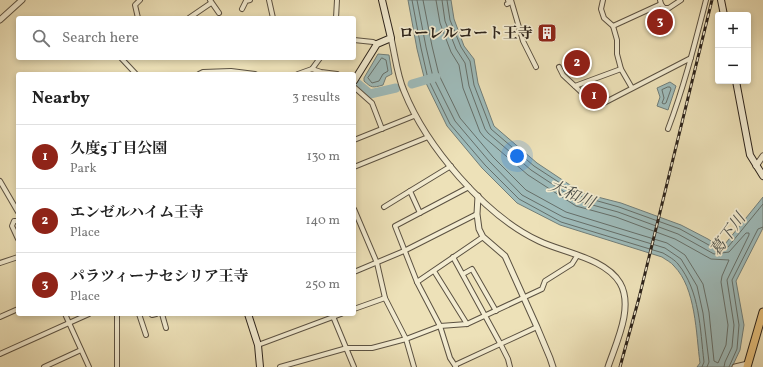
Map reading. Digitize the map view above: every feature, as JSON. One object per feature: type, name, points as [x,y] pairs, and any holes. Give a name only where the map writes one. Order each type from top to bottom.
[{"type":"highway","points":[[748,366],[763,312]]},
{"type":"main road","points":[[356,76],[377,44],[391,38],[382,0]]},
{"type":"main road","points":[[721,0],[723,12]]},
{"type":"main road","points":[[737,84],[749,150],[756,166],[763,176]]},
{"type":"main road","points":[[250,316],[258,345],[260,367]]},
{"type":"street","points":[[0,20],[22,0]]},
{"type":"street","points":[[138,16],[135,5],[140,0]]},
{"type":"street","points":[[242,9],[246,1],[250,0]]},
{"type":"street","points":[[269,0],[273,16]]},
{"type":"street","points":[[336,16],[337,0]]},
{"type":"street","points":[[603,0],[601,9],[604,18],[613,26],[617,40],[617,54],[621,69],[632,88]]},
{"type":"street","points":[[613,26],[660,2],[664,8],[668,8],[681,0]]},
{"type":"street","points":[[668,129],[675,112],[691,58],[706,0]]},
{"type":"street","points":[[192,16],[210,1],[219,13]]},
{"type":"street","points":[[509,1],[523,41],[536,67]]},
{"type":"street","points":[[391,38],[403,89],[414,116],[450,166],[478,196],[495,213],[522,232],[548,245],[596,262],[610,271],[621,284],[626,304],[623,325],[608,367]]},
{"type":"street","points":[[356,40],[373,42],[377,44]]},
{"type":"street","points":[[559,67],[563,75],[598,106],[691,58]]},
{"type":"street","points":[[123,60],[134,72]]},
{"type":"street","points":[[304,72],[312,69],[319,60]]},
{"type":"street","points":[[312,69],[321,72]]},
{"type":"street","points":[[575,86],[621,69]]},
{"type":"street","points":[[203,72],[239,72]]},
{"type":"street","points":[[356,89],[372,103],[382,129]]},
{"type":"street","points":[[356,139],[414,116]]},
{"type":"street","points":[[356,166],[428,137]]},
{"type":"street","points":[[756,166],[763,156]]},
{"type":"street","points":[[384,207],[450,166]]},
{"type":"street","points":[[0,181],[16,209]]},
{"type":"street","points":[[469,186],[395,226],[417,282],[440,326],[450,358],[455,366],[537,327]]},
{"type":"street","points":[[410,191],[420,213]]},
{"type":"street","points":[[478,196],[478,229],[483,237],[504,256],[537,327],[553,367]]},
{"type":"street","points":[[356,271],[404,251],[477,214]]},
{"type":"street","points":[[356,217],[377,263],[385,298],[406,339],[414,367]]},
{"type":"street","points":[[16,221],[14,221],[12,226],[16,235]]},
{"type":"street","points":[[417,282],[483,237]]},
{"type":"street","points":[[281,367],[347,348],[372,348],[406,339],[440,326],[467,324],[542,289],[545,280],[572,264],[577,256]]},
{"type":"street","points":[[454,257],[501,345],[510,367]]},
{"type":"street","points":[[0,263],[16,258]]},
{"type":"street","points":[[463,274],[472,269],[496,311]]},
{"type":"street","points":[[434,271],[467,324]]},
{"type":"street","points":[[356,308],[385,298]]},
{"type":"street","points":[[0,317],[16,310]]},
{"type":"street","points":[[66,316],[89,367]]},
{"type":"street","points":[[0,354],[83,316]]},
{"type":"street","points":[[117,316],[117,367]]},
{"type":"street","points":[[140,316],[146,335]]},
{"type":"street","points":[[163,316],[166,328]]},
{"type":"street","points":[[258,345],[330,316]]},
{"type":"street","points":[[333,316],[354,367]]},
{"type":"street","points":[[44,367],[81,350]]},
{"type":"street","points":[[298,362],[300,367]]},
{"type":"street","points":[[735,367],[748,366]]},
{"type":"green space","points":[[594,82],[601,100],[599,102],[595,101],[582,90],[584,86]]},
{"type":"water","name":"大和川","points":[[408,0],[451,0],[454,19],[464,46],[474,59],[478,83],[494,126],[537,163],[582,193],[621,203],[681,225],[717,245],[725,244],[763,197],[763,228],[736,281],[744,325],[740,350],[732,367],[697,367],[700,363],[696,325],[691,299],[687,286],[681,275],[671,263],[662,257],[560,225],[517,203],[482,168],[447,126],[425,81],[417,49]]},
{"type":"water","points":[[378,54],[389,55],[392,74],[386,77],[383,85],[372,87],[364,81],[364,78]]},
{"type":"water","points":[[670,82],[676,86],[668,110],[657,106],[660,97],[657,88]]},
{"type":"waterway","points":[[412,84],[436,77]]},
{"type":"waterway","points":[[358,84],[370,94],[396,88]]},
{"type":"railway","points":[[620,367],[639,298],[712,0]]},
{"type":"place","name":"パラツィーナセシリア王寺","points":[[660,22]]},
{"type":"place","name":"ローレルコート王寺","points":[[547,33]]},
{"type":"place","name":"エンゼルハイム王寺","points":[[577,63]]},
{"type":"place","name":"久度5丁目公園","points":[[594,96]]},
{"type":"water label","name":"葛下川","points":[[727,234]]}]
